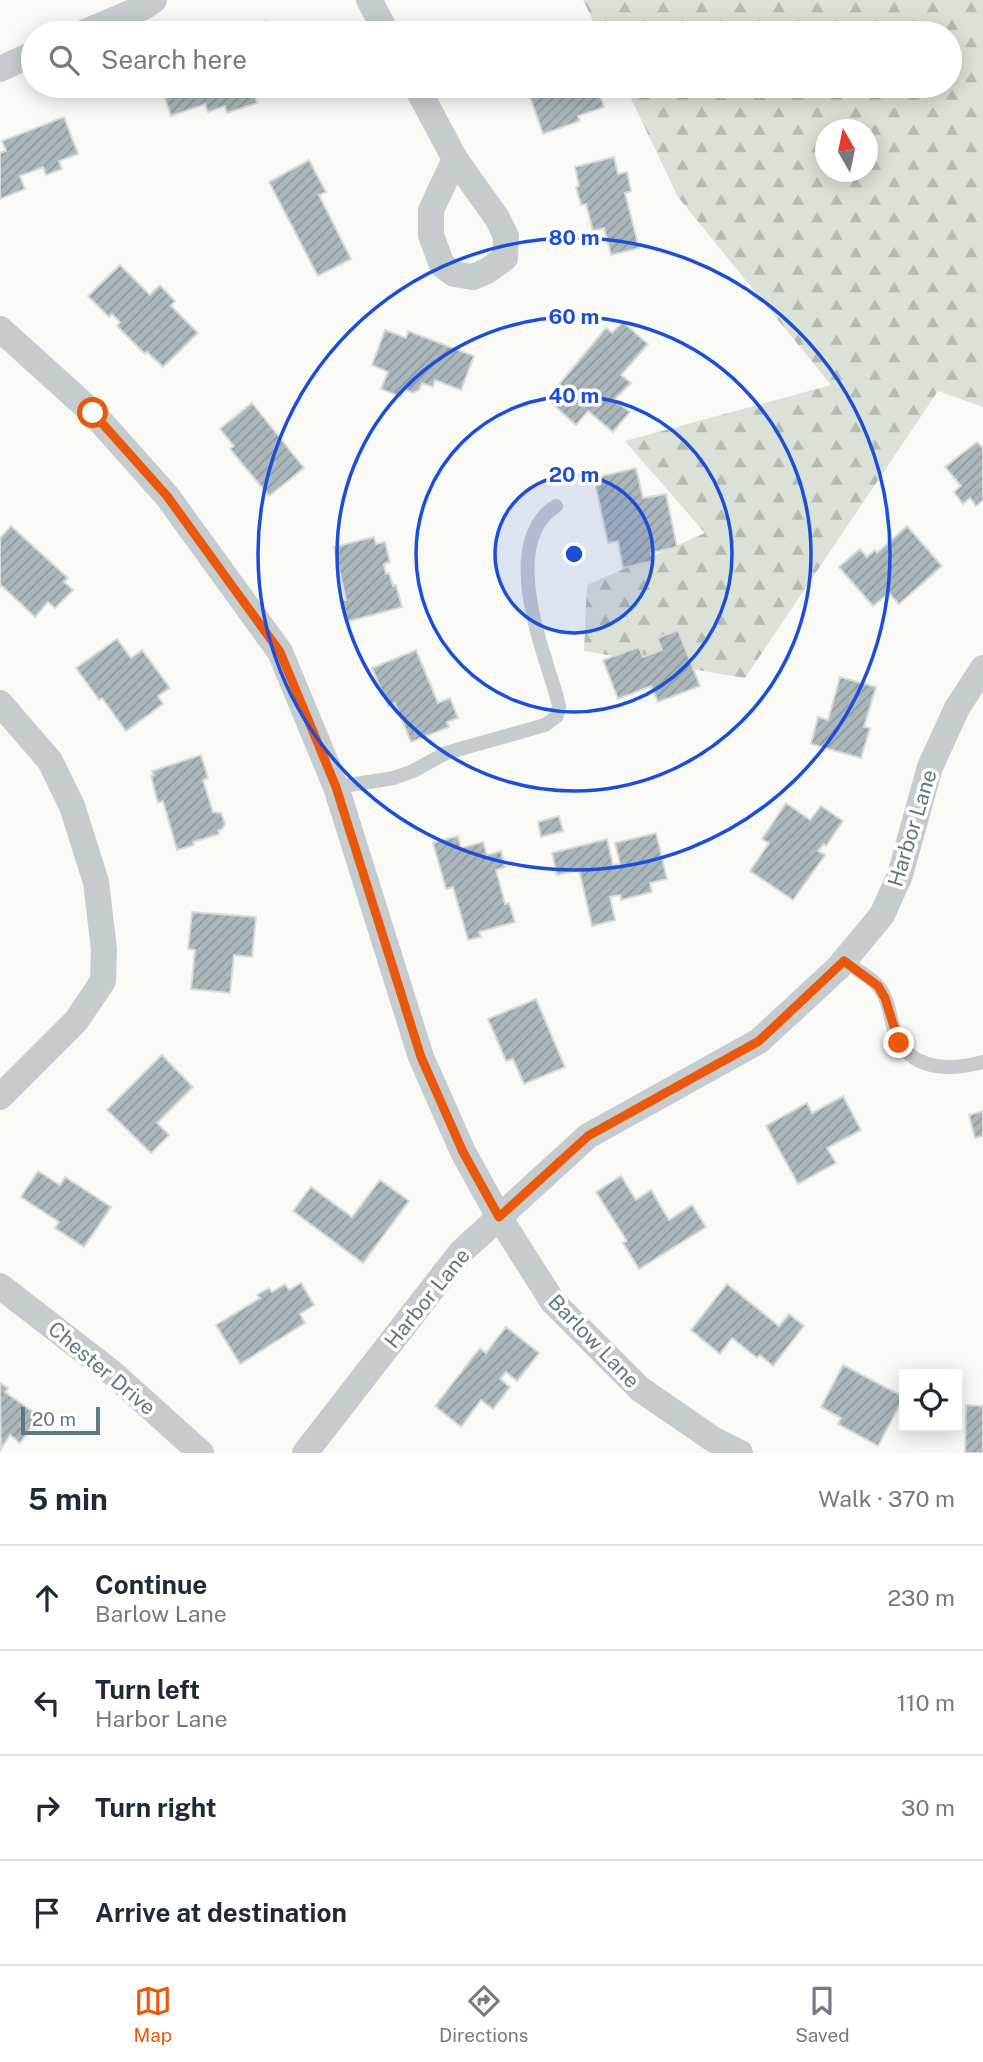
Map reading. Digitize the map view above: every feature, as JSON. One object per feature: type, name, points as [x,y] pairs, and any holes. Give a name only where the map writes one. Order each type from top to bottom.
[{"type":"street","points":[[111,21],[155,0]]},
{"type":"street","points":[[369,0],[380,21]]},
{"type":"street","points":[[0,69],[21,59]]},
{"type":"street","points":[[422,98],[455,159]]},
{"type":"street","name":"Barlow Lane","points":[[0,329],[93,413],[167,496],[280,652],[336,787],[421,1057],[463,1152],[499,1217],[552,1302],[640,1389],[714,1440],[740,1453]]},
{"type":"street","name":"Harbor Lane","points":[[305,1453],[461,1252],[499,1217],[588,1136],[759,1041],[844,961],[882,915],[900,875],[930,767],[957,708],[983,668]]},
{"type":"street","points":[[0,703],[50,761],[72,806],[96,882],[104,949],[103,981],[76,1021],[0,1097]]},
{"type":"street","name":"Chester Drive","points":[[0,1286],[110,1371],[201,1453]]},
{"type":"lane","points":[[336,787],[394,778],[446,753],[545,725],[557,716],[559,706],[533,616],[527,581],[529,554],[534,537],[543,517],[556,506]]},
{"type":"lane","points":[[844,961],[878,986],[885,998],[899,1043],[916,1060],[926,1065],[954,1068],[983,1062]]},
{"type":"green space","points":[[583,0],[983,0],[983,407],[938,391],[745,678],[584,651],[587,585],[705,533],[625,441],[831,385],[678,197],[631,98],[962,98],[962,21],[593,21]]},
{"type":"building","points":[[165,98],[256,98],[257,103],[227,113],[225,106],[208,112],[205,104],[171,116]]},
{"type":"building","points":[[530,98],[601,98],[604,107],[578,116],[580,121],[543,134]]},
{"type":"building","points":[[64,117],[78,154],[59,161],[62,169],[46,175],[43,167],[20,176],[25,189],[0,199],[0,153],[6,151],[2,141]]},
{"type":"building","points":[[614,157],[618,174],[627,172],[631,191],[625,193],[639,248],[611,255],[604,228],[593,231],[586,204],[581,205],[576,187],[579,186],[575,167]]},
{"type":"building","points":[[309,160],[326,192],[319,195],[351,259],[318,276],[269,182]]},
{"type":"building","points":[[120,265],[150,295],[160,285],[175,301],[171,306],[198,333],[163,367],[147,352],[145,354],[117,326],[120,322],[112,314],[109,317],[88,296]]},
{"type":"building","points":[[623,322],[648,344],[621,375],[631,383],[614,400],[630,412],[613,432],[588,411],[576,425],[547,399],[606,328],[612,333]]},
{"type":"building","points":[[385,330],[406,338],[408,331],[474,356],[461,390],[435,380],[433,387],[422,383],[419,390],[413,393],[404,389],[401,397],[381,389],[388,372],[372,365]]},
{"type":"building","points":[[252,403],[304,468],[269,496],[230,449],[234,446],[220,429]]},
{"type":"building","points":[[977,442],[983,446],[983,500],[976,506],[970,498],[963,504],[954,492],[961,486],[945,467]]},
{"type":"building","points":[[636,468],[643,498],[666,494],[677,547],[651,553],[653,561],[623,568],[618,541],[608,543],[594,478]]},
{"type":"building","points":[[11,526],[68,578],[64,582],[73,590],[55,608],[48,602],[35,617],[1,585],[0,587],[0,538]]},
{"type":"building","points":[[907,526],[942,566],[899,604],[889,593],[873,606],[839,567],[860,549],[867,557],[875,550],[877,553]]},
{"type":"building","points":[[374,537],[376,544],[385,542],[390,562],[384,564],[386,574],[389,573],[393,586],[396,585],[402,607],[346,622],[340,601],[346,600],[334,547]]},
{"type":"building","points":[[678,630],[700,686],[658,702],[651,686],[618,699],[603,660],[639,647],[643,657],[662,650],[657,638]]},
{"type":"building","points":[[117,639],[131,658],[142,650],[170,688],[158,696],[163,704],[126,731],[76,668]]},
{"type":"building","points":[[416,650],[438,703],[450,698],[458,718],[447,722],[449,727],[411,742],[395,703],[388,706],[372,668]]},
{"type":"building","points":[[840,677],[876,687],[864,727],[870,728],[861,758],[811,744],[818,717],[828,720]]},
{"type":"building","points":[[201,755],[208,778],[203,780],[213,812],[221,813],[225,824],[218,831],[219,834],[177,850],[163,801],[158,803],[152,771]]},
{"type":"building","points":[[786,803],[810,820],[821,806],[843,821],[826,846],[824,844],[818,851],[825,855],[793,900],[750,871],[769,843],[762,839]]},
{"type":"building","points":[[559,816],[563,831],[541,837],[538,822]]},
{"type":"building","points":[[656,833],[667,879],[650,883],[652,892],[621,900],[620,895],[610,897],[615,920],[592,926],[579,870],[557,875],[552,853],[607,839],[613,865],[620,864],[615,843]]},
{"type":"building","points":[[458,836],[461,848],[483,842],[487,855],[501,851],[505,867],[496,870],[505,904],[509,903],[515,922],[479,932],[481,937],[468,940],[453,887],[446,889],[433,843]]},
{"type":"building","points":[[192,912],[256,917],[252,957],[234,955],[230,993],[191,989],[195,950],[188,949]]},
{"type":"building","points":[[536,999],[565,1067],[524,1084],[513,1059],[506,1061],[488,1019]]},
{"type":"building","points":[[162,1055],[193,1087],[157,1123],[169,1135],[151,1153],[107,1110]]},
{"type":"building","points":[[843,1096],[861,1130],[827,1148],[836,1163],[798,1184],[766,1126],[807,1103],[812,1113]]},
{"type":"building","points":[[983,1111],[983,1136],[975,1138],[969,1115]]},
{"type":"building","points":[[38,1171],[60,1185],[65,1177],[111,1207],[84,1247],[55,1228],[59,1222],[21,1197]]},
{"type":"building","points":[[621,1176],[636,1200],[651,1190],[669,1220],[692,1205],[706,1227],[639,1269],[623,1243],[627,1241],[596,1192]]},
{"type":"building","points":[[380,1180],[409,1201],[363,1263],[293,1211],[311,1187],[352,1217]]},
{"type":"building","points":[[301,1283],[314,1305],[300,1314],[305,1323],[240,1364],[216,1325],[260,1298],[257,1295],[269,1288],[272,1292],[285,1284],[289,1290]]},
{"type":"building","points":[[727,1284],[779,1326],[789,1314],[804,1326],[773,1366],[760,1355],[757,1358],[732,1338],[720,1354],[691,1330]]},
{"type":"building","points":[[506,1327],[539,1353],[517,1381],[506,1372],[500,1379],[510,1387],[493,1409],[481,1400],[461,1427],[435,1406],[480,1348],[486,1353]]},
{"type":"building","points":[[843,1365],[899,1394],[899,1406],[878,1446],[838,1424],[841,1418],[821,1407]]},
{"type":"building","points":[[0,1383],[8,1388],[5,1392],[39,1416],[20,1443],[10,1435],[1,1449]]},
{"type":"building","points":[[966,1405],[983,1406],[983,1453],[965,1453]]},
{"type":"route","points":[[93,413],[167,496],[280,652],[336,787],[421,1057],[463,1152],[499,1217],[588,1136],[759,1041],[844,961],[878,986],[885,998],[899,1043]]}]
